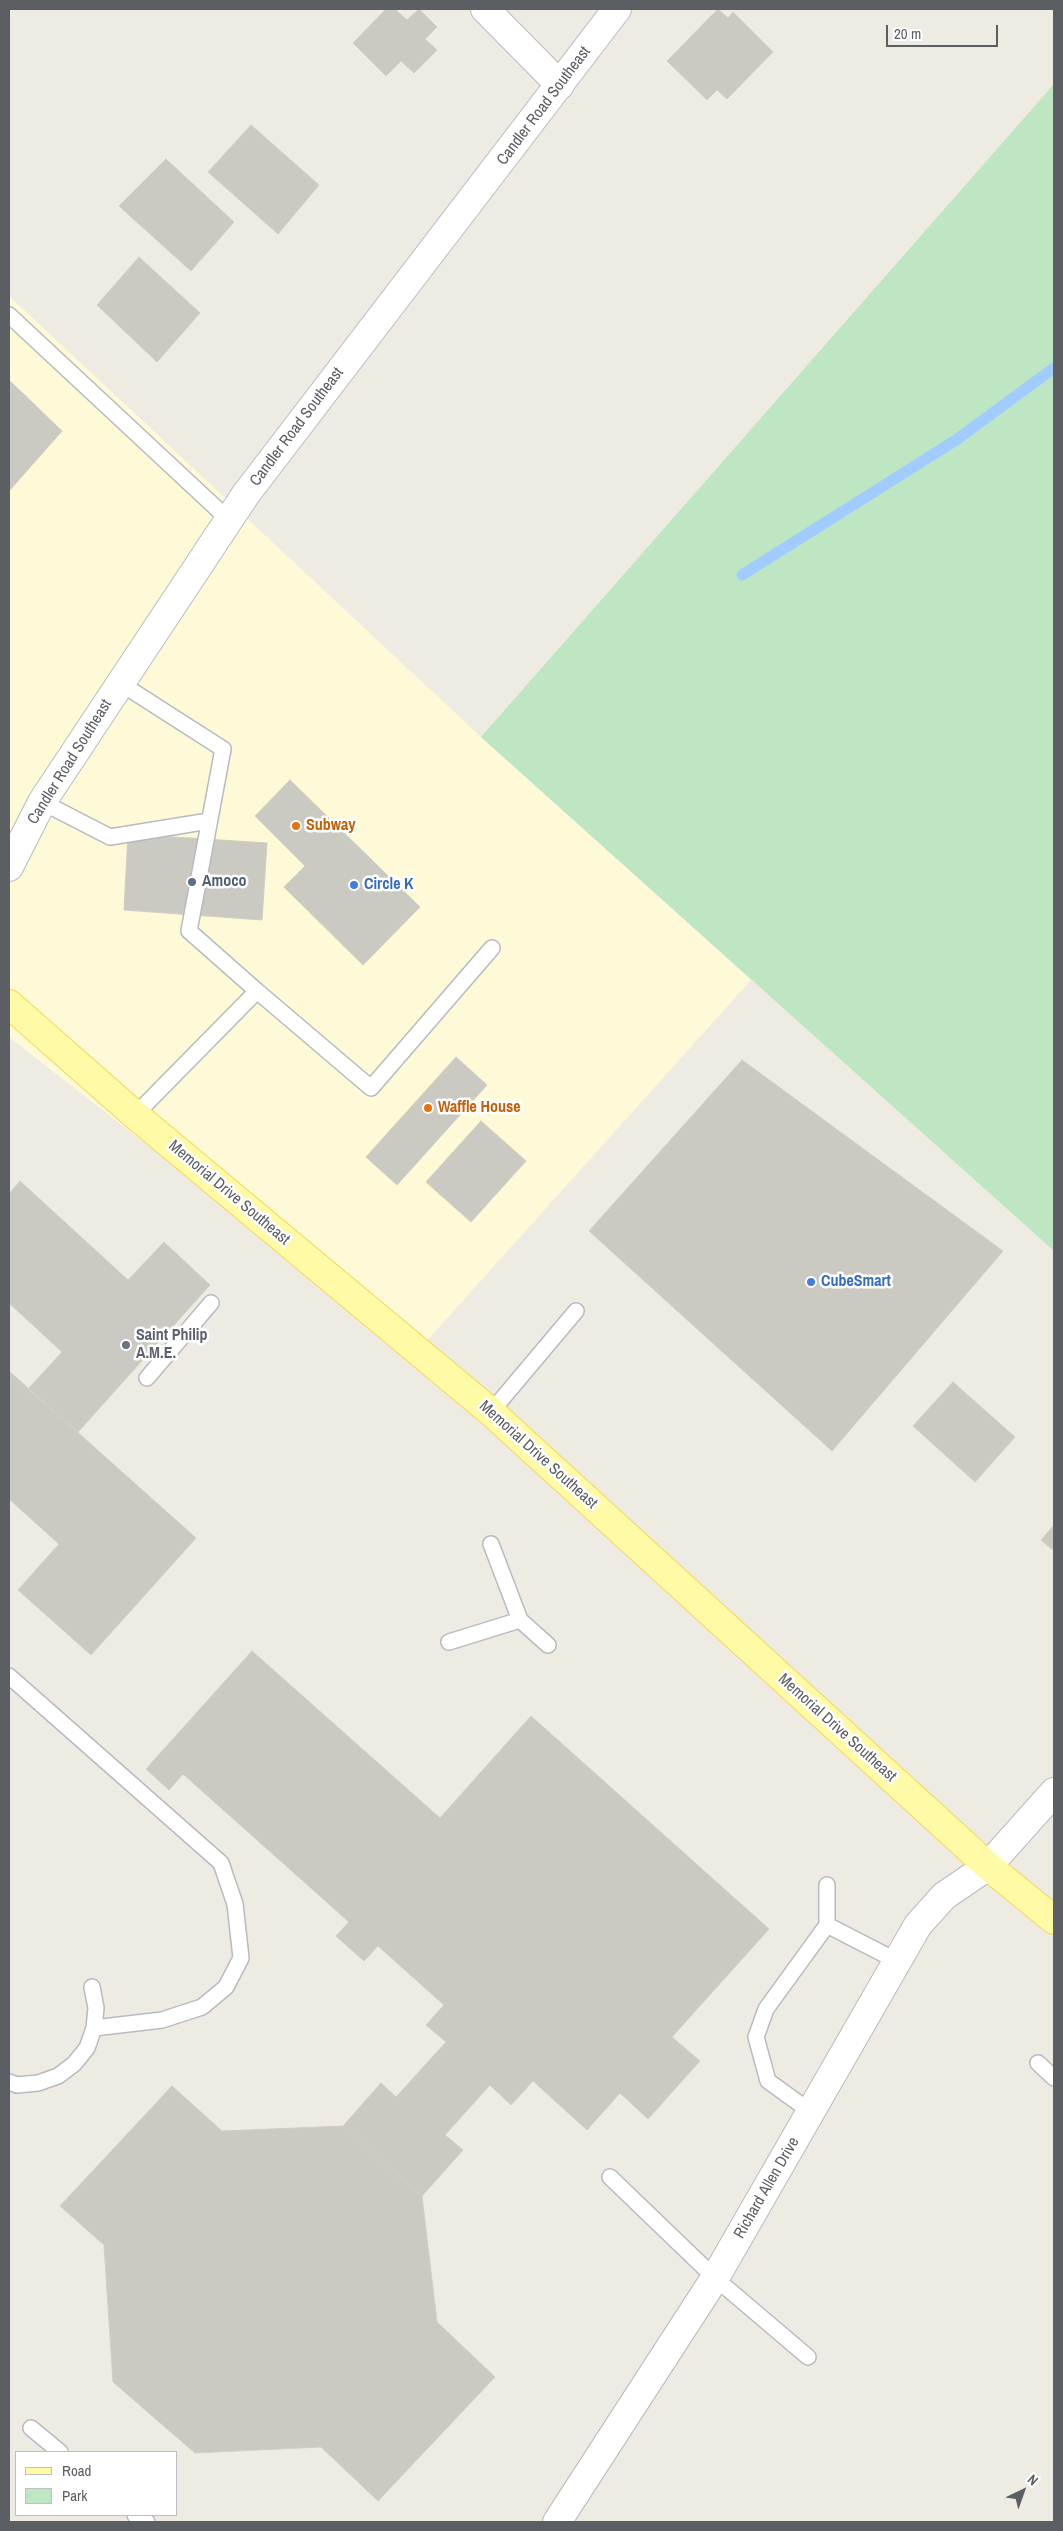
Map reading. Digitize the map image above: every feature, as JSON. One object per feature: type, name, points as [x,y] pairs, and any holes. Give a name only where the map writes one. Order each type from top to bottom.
[{"type":"main road","points":[[485,9],[560,85]]},
{"type":"main road","name":"Candler Road Southeast","points":[[9,867],[42,802],[246,494],[617,9]]},
{"type":"main road","name":"Memorial Drive Southeast","points":[[9,1004],[135,1115],[491,1412],[988,1866],[1054,1920]]},
{"type":"main road","name":"Richard Allen Drive","points":[[557,2522],[715,2278],[918,1925],[944,1896],[988,1866],[1054,1792]]},
{"type":"lane","points":[[9,315],[229,520]]},
{"type":"lane","points":[[120,683],[223,749],[189,931],[371,1088],[492,948]]},
{"type":"lane","points":[[42,802],[110,837],[209,821]]},
{"type":"lane","points":[[135,1115],[257,991]]},
{"type":"lane","points":[[147,1378],[212,1303]]},
{"type":"lane","points":[[491,1412],[534,1358],[576,1311]]},
{"type":"lane","points":[[491,1544],[520,1620],[548,1645]]},
{"type":"lane","points":[[449,1642],[520,1620]]},
{"type":"lane","points":[[9,1676],[221,1864],[235,1904],[241,1958],[226,1987],[202,2007],[162,2020],[94,2028]]},
{"type":"lane","points":[[811,2112],[768,2081],[756,2037],[766,2009],[827,1925],[826,1885]]},
{"type":"lane","points":[[827,1925],[898,1961]]},
{"type":"lane","points":[[9,2082],[17,2084],[38,2083],[58,2076],[79,2058],[87,2048],[94,2028],[96,2008],[92,1987]]},
{"type":"lane","points":[[1038,2063],[1054,2078]]},
{"type":"lane","points":[[610,2177],[715,2278],[808,2357]]},
{"type":"lane","points":[[31,2428],[59,2451]]},
{"type":"shaded area","points":[[9,296],[481,737],[751,980],[415,1354],[9,1037]]},
{"type":"green space","points":[[1054,84],[1054,1251],[481,737]]},
{"type":"building","points":[[386,9],[395,9],[407,20],[419,9],[437,27],[425,39],[437,50],[414,73],[401,61],[386,76],[353,43]]},
{"type":"building","points":[[718,9],[728,18],[733,12],[773,52],[727,99],[717,90],[707,100],[667,61]]},
{"type":"building","points":[[251,125],[319,185],[278,234],[208,172]]},
{"type":"building","points":[[166,159],[234,222],[191,271],[119,206]]},
{"type":"building","points":[[139,257],[200,313],[157,362],[97,305]]},
{"type":"building","points":[[9,380],[62,431],[9,491]]},
{"type":"building","points":[[290,780],[420,907],[363,965],[284,887],[305,866],[255,816]]},
{"type":"building","points":[[128,834],[267,843],[262,920],[124,910]]},
{"type":"building","points":[[456,1057],[487,1085],[397,1185],[366,1157]]},
{"type":"building","name":"CubeSmart","points":[[742,1060],[1003,1251],[832,1451],[589,1231]]},
{"type":"building","points":[[481,1121],[526,1161],[471,1222],[426,1182]]},
{"type":"building","points":[[20,1181],[128,1280],[164,1242],[210,1285],[78,1432],[28,1389],[62,1352],[9,1303],[9,1194]]},
{"type":"building","points":[[9,1371],[196,1538],[91,1655],[18,1590],[59,1544],[9,1499]]},
{"type":"building","points":[[953,1382],[1015,1437],[975,1482],[913,1426]]},
{"type":"building","points":[[1054,1525],[1054,1551],[1041,1540]]},
{"type":"building","points":[[252,1651],[440,1818],[531,1716],[769,1929],[672,2037],[700,2061],[648,2119],[620,2093],[587,2130],[533,2081],[511,2105],[490,2085],[445,2135],[463,2150],[422,2196],[343,2126],[381,2083],[396,2097],[446,2042],[426,2025],[444,2005],[378,1946],[364,1961],[336,1936],[349,1922],[183,1774],[169,1790],[146,1769]]},
{"type":"building","points":[[172,2086],[222,2131],[343,2126],[422,2196],[437,2322],[495,2377],[378,2501],[321,2447],[195,2453],[113,2382],[104,2245],[60,2206]]},
{"type":"waterway","points":[[742,575],[956,440],[1054,368]]},
{"type":"place","name":"Subway","points":[[296,826]]},
{"type":"place","name":"Amoco","points":[[192,882]]},
{"type":"place","name":"Circle K","points":[[354,885]]},
{"type":"place","name":"Waffle House","points":[[428,1108]]},
{"type":"place","name":"CubeSmart","points":[[811,1282]]},
{"type":"place","name":"Saint Philip A.M.E.","points":[[126,1345]]}]
